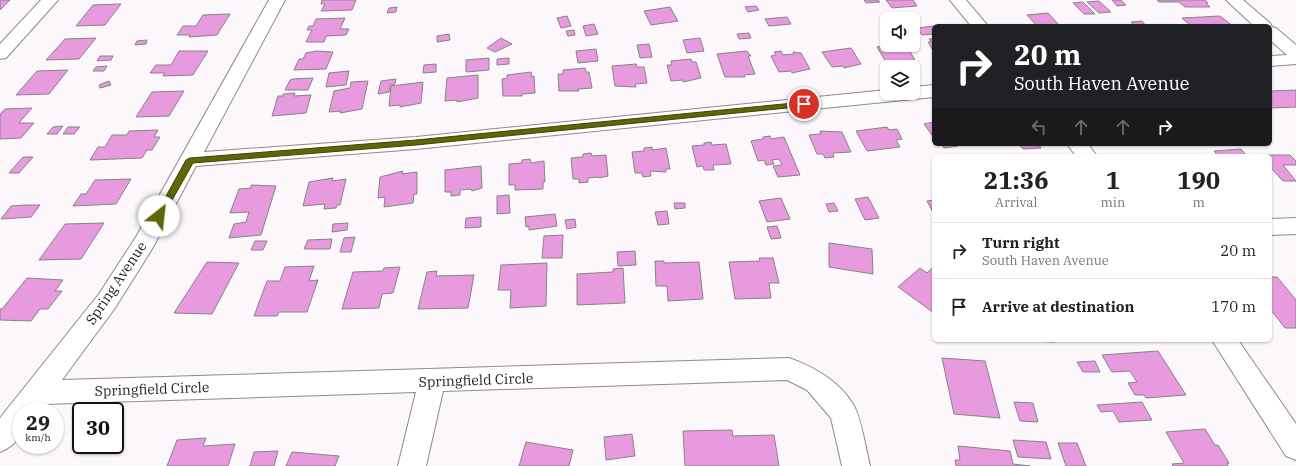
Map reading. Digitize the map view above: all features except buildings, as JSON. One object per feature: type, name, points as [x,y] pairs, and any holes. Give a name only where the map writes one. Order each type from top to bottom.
[{"type":"street","points":[[0,54],[50,0]]},
{"type":"street","name":"Spring Avenue","points":[[29,402],[107,301],[144,243],[277,0]]},
{"type":"street","points":[[958,0],[978,24]]},
{"type":"street","points":[[1234,0],[1262,24]]},
{"type":"street","points":[[1272,33],[1296,54]]},
{"type":"street","points":[[1272,61],[1296,59]]},
{"type":"street","points":[[920,92],[932,91]]},
{"type":"street","points":[[190,160],[416,143],[880,96]]},
{"type":"street","points":[[1079,146],[1085,154]]},
{"type":"street","points":[[1272,227],[1296,226]]},
{"type":"street","points":[[1225,342],[1296,446]]},
{"type":"street","name":"Springfield Circle","points":[[64,403],[432,381],[789,369],[816,382],[843,412],[856,466]]},
{"type":"street","points":[[412,466],[432,381]]},
{"type":"street","name":"Spring Avenue","points":[[0,439],[12,424]]},
{"type":"route","points":[[159,216],[190,160],[416,143],[804,104]]}]
